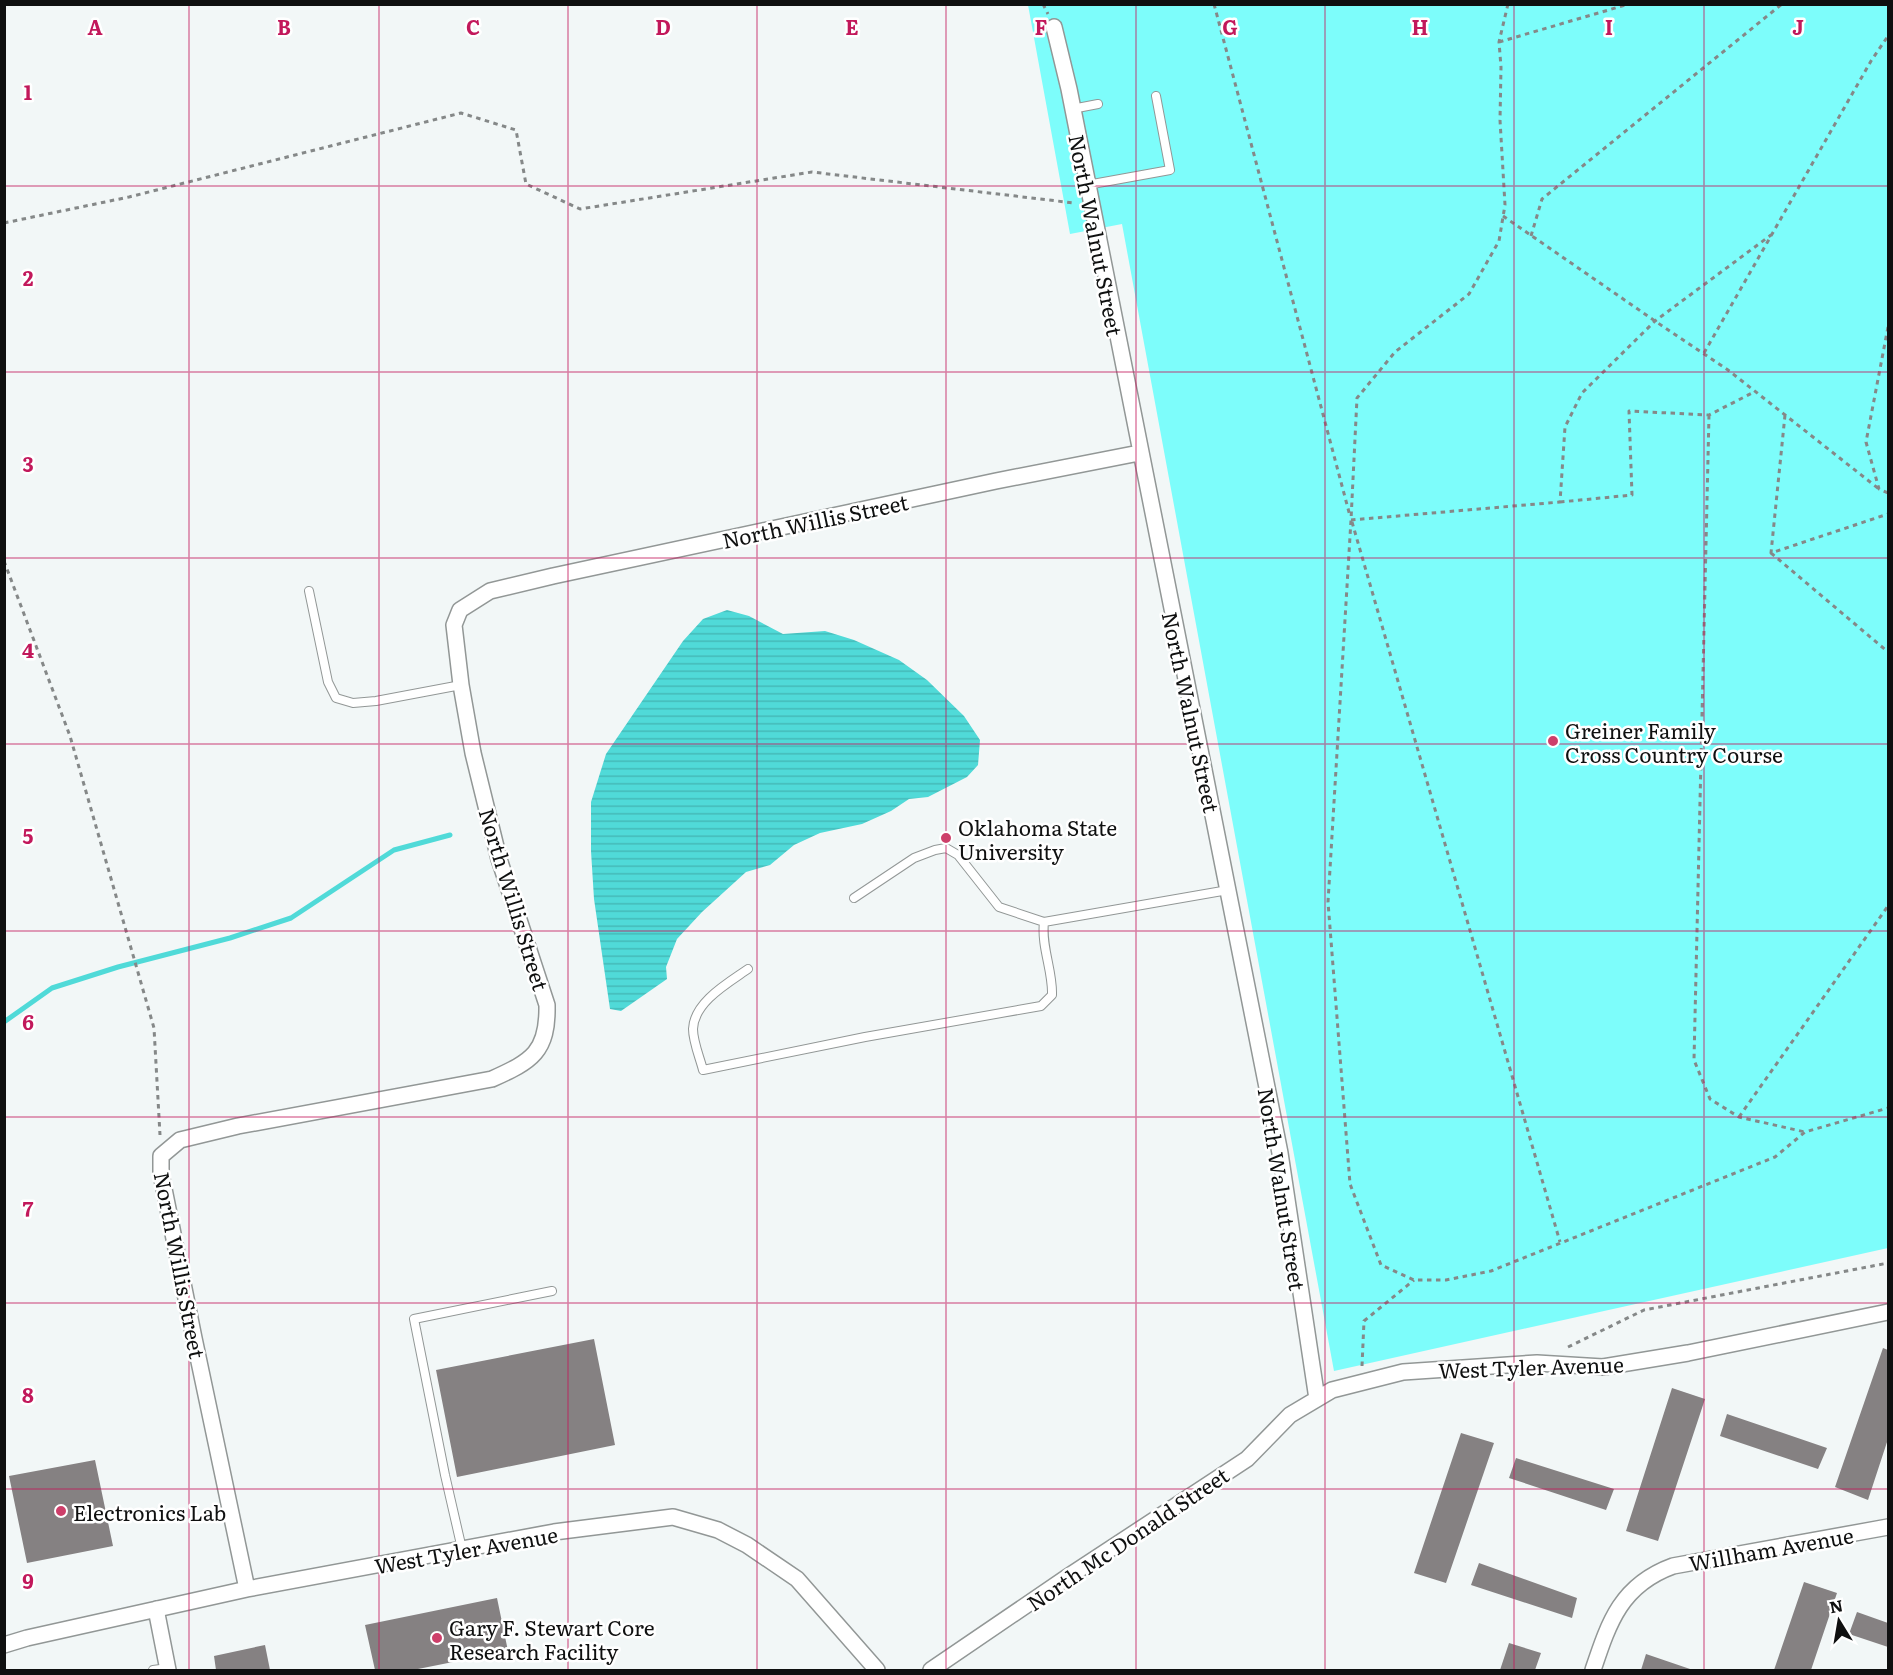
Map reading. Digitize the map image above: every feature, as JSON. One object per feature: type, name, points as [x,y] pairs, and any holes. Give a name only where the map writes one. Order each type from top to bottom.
[{"type":"street","name":"North Walnut Street","points":[[1054,27],[1280,1153],[1317,1399]]},
{"type":"street","name":"North Willis Street","points":[[247,1589],[191,1326],[161,1174],[161,1156],[180,1140],[238,1126],[492,1079],[522,1066],[535,1054],[548,1028],[547,1005],[499,859],[473,753],[461,685],[454,624],[460,610],[490,591],[984,483],[1139,453]]},
{"type":"street","name":"West Tyler Avenue","points":[[1317,1399],[1332,1390],[1403,1372],[1537,1363],[1603,1367],[1688,1353],[1888,1312]]},
{"type":"street","name":"North Mc Donald Street","points":[[931,1671],[1066,1578],[1247,1459],[1290,1415],[1317,1399]]},
{"type":"street","name":"West Tyler Avenue","points":[[4,1645],[247,1589],[555,1532],[673,1517],[718,1530],[747,1545],[797,1579],[877,1671]]},
{"type":"street","name":"Willham Avenue","points":[[1593,1671],[1607,1628],[1628,1593],[1654,1573],[1673,1566],[1888,1527]]},
{"type":"street","points":[[156,1609],[163,1670]]},
{"type":"lane","points":[[1087,185],[1170,170],[1156,96]]},
{"type":"lane","points":[[1072,109],[1098,104]]},
{"type":"lane","points":[[309,591],[328,682],[336,698],[353,703],[376,701],[461,685]]},
{"type":"lane","points":[[854,898],[914,858],[946,848],[958,855],[999,907],[1044,922],[1228,890]]},
{"type":"lane","points":[[748,969],[729,982],[698,1010],[693,1030],[703,1070],[865,1037],[1041,1006],[1052,995],[1053,981],[1043,932],[1044,922]]},
{"type":"lane","points":[[462,1549],[414,1319],[552,1291]]},
{"type":"path","points":[[1214,4],[1351,520],[1560,1242]]},
{"type":"path","points":[[1508,4],[1499,42],[1500,120],[1505,205],[1499,241],[1469,294],[1395,352],[1357,398],[1328,902],[1350,1185],[1381,1265],[1414,1280],[1446,1280],[1491,1271],[1775,1157],[1805,1132],[1888,1108]]},
{"type":"path","points":[[1499,42],[1629,4]]},
{"type":"path","points":[[1531,236],[1542,199],[1782,4]]},
{"type":"path","points":[[1703,354],[1871,61],[1888,36]]},
{"type":"path","points":[[4,222],[129,196],[461,113],[516,129],[526,184],[580,209],[812,172],[1091,204]]},
{"type":"path","points":[[1503,216],[1756,392],[1879,489],[1888,493]]},
{"type":"path","points":[[1560,502],[1565,427],[1582,393],[1654,321],[1771,236]]},
{"type":"path","points":[[1879,489],[1866,442],[1888,327]]},
{"type":"path","points":[[1351,520],[1632,495],[1629,411],[1709,415],[1756,392]]},
{"type":"path","points":[[1709,415],[1694,1060],[1710,1100],[1739,1117],[1805,1132]]},
{"type":"path","points":[[1771,553],[1785,415]]},
{"type":"path","points":[[1771,553],[1888,514]]},
{"type":"path","points":[[1771,553],[1888,652]]},
{"type":"path","points":[[4,561],[70,736],[154,1028],[161,1156]]},
{"type":"path","points":[[1739,1117],[1888,906]]},
{"type":"path","points":[[1537,1363],[1644,1310],[1888,1263]]},
{"type":"path","points":[[1361,1383],[1364,1321],[1414,1280]]},
{"type":"shaded area","name":"Greiner Family Cross Country Course","points":[[1028,5],[1888,5],[1888,1248],[1334,1371],[1122,224],[1070,234]]},
{"type":"shaded area","points":[[727,610],[749,616],[783,634],[825,631],[854,640],[899,660],[927,680],[964,716],[980,740],[978,765],[967,777],[928,797],[909,799],[891,811],[862,824],[820,833],[794,845],[770,865],[746,872],[702,912],[677,939],[666,967],[667,979],[621,1011],[610,1009],[594,899],[591,802],[606,754],[683,641],[703,619]]},
{"type":"building","points":[[594,1339],[615,1445],[457,1477],[436,1370]]},
{"type":"building","points":[[1883,1348],[1888,1350],[1888,1439],[1868,1500],[1835,1487]]},
{"type":"building","points":[[1672,1388],[1705,1399],[1658,1541],[1626,1531]]},
{"type":"building","points":[[1727,1414],[1827,1448],[1818,1469],[1720,1436]]},
{"type":"building","points":[[1461,1433],[1494,1443],[1446,1583],[1414,1573]]},
{"type":"building","points":[[1516,1458],[1614,1489],[1606,1510],[1509,1478]]},
{"type":"building","name":"Electronics Lab","points":[[95,1460],[113,1546],[27,1563],[9,1476]]},
{"type":"building","points":[[1479,1563],[1577,1598],[1572,1618],[1471,1585]]},
{"type":"building","points":[[1804,1582],[1837,1593],[1811,1670],[1774,1670]]},
{"type":"building","name":"Gary F. Stewart Core Research Facility","points":[[497,1598],[508,1651],[413,1670],[375,1670],[365,1625]]},
{"type":"building","points":[[1857,1612],[1888,1623],[1888,1647],[1849,1634]]},
{"type":"building","points":[[1509,1643],[1541,1653],[1535,1670],[1500,1670]]},
{"type":"building","points":[[265,1645],[270,1670],[216,1670],[214,1656]]},
{"type":"building","points":[[1646,1654],[1693,1670],[1641,1670]]},
{"type":"waterway","points":[[4,1022],[52,988],[118,967],[230,938],[291,918],[394,850],[450,835]]},
{"type":"place","name":"Greiner Family Cross Country Course","points":[[1553,741]]},
{"type":"place","name":"Oklahoma State University","points":[[946,838]]},
{"type":"place","name":"Electronics Lab","points":[[61,1511]]},
{"type":"place","name":"Gary F. Stewart Core Research Facility","points":[[437,1638]]}]
